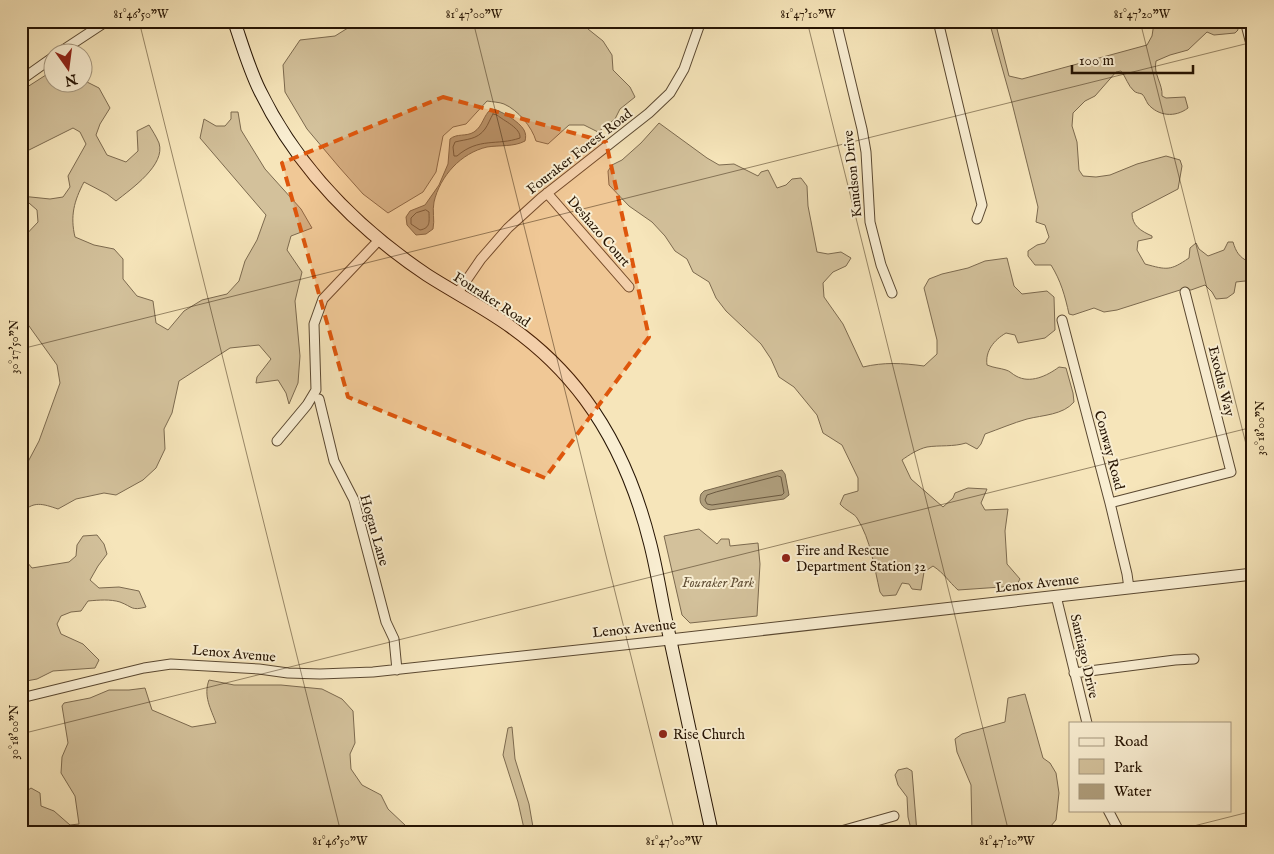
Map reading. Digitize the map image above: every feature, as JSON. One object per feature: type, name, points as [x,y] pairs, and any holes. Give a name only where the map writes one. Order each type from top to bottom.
[{"type":"main road","name":"Fouraker Road","points":[[234,21],[259,90],[292,147],[343,208],[379,240],[406,260],[457,294],[509,325],[549,359],[586,400],[605,430],[624,465],[639,503],[651,545],[712,833]]},
{"type":"street","points":[[75,42],[106,21]]},
{"type":"street","name":"Fouraker Forest Road","points":[[457,294],[481,259],[508,228],[547,193],[649,113],[670,93],[684,69],[701,21]]},
{"type":"street","name":"Knudson Drive","points":[[836,21],[866,152],[870,222],[881,265],[892,294]]},
{"type":"street","points":[[938,21],[982,205],[977,219]]},
{"type":"street","points":[[1245,21],[1253,52]]},
{"type":"street","points":[[21,80],[42,65]]},
{"type":"street","name":"Deshazo Court","points":[[547,193],[630,287]]},
{"type":"street","points":[[277,441],[307,405],[316,390],[314,324],[323,299],[379,240]]},
{"type":"street","name":"Exodus Way","points":[[1110,503],[1231,472],[1185,292]]},
{"type":"street","name":"Conway Road","points":[[1062,320],[1110,503],[1129,588]]},
{"type":"street","name":"Hogan Lane","points":[[319,399],[334,461],[354,500],[386,622],[394,639],[397,670]]},
{"type":"street","name":"Lenox Avenue","points":[[21,698],[144,668],[171,664],[320,674],[397,670],[1253,574]]},
{"type":"street","name":"Santiago Drive","points":[[1056,596],[1086,722]]},
{"type":"street","points":[[1074,673],[1194,659]]},
{"type":"street","points":[[1109,812],[1120,833]]},
{"type":"street","points":[[834,833],[894,816]]},
{"type":"highlighted area","points":[[443,97],[606,142],[649,337],[545,478],[348,397],[282,163]]},
{"type":"green space","points":[[359,21],[586,21],[588,29],[603,41],[612,55],[613,70],[630,87],[635,97],[620,109],[615,119],[598,132],[584,125],[569,125],[548,144],[536,141],[524,120],[514,110],[502,103],[487,101],[466,124],[453,127],[443,136],[436,172],[423,192],[388,213],[363,194],[339,167],[307,129],[285,92],[283,65],[300,40],[335,36]]},
{"type":"green space","points":[[989,21],[995,21],[1009,76],[1022,79],[1147,45],[1152,36],[1156,21],[1236,21],[1238,30],[1235,33],[1214,35],[1207,32],[1188,50],[1156,61],[1155,66],[1162,96],[1166,98],[1185,97],[1188,108],[1172,114],[1157,111],[1148,104],[1142,94],[1132,89],[1121,71],[1116,72],[1095,96],[1085,101],[1073,113],[1072,126],[1077,142],[1079,170],[1083,176],[1110,175],[1137,164],[1166,156],[1180,160],[1182,166],[1178,189],[1132,213],[1135,225],[1152,236],[1152,238],[1138,241],[1137,250],[1145,264],[1164,268],[1173,267],[1189,258],[1190,248],[1196,243],[1199,249],[1208,256],[1224,250],[1228,242],[1233,242],[1240,256],[1249,262],[1253,260],[1253,292],[1245,281],[1236,282],[1234,293],[1227,298],[1216,299],[1205,285],[1191,290],[1180,290],[1117,310],[1104,312],[1094,308],[1073,315],[1069,314],[1062,289],[1051,265],[1035,265],[1028,256],[1028,251],[1037,245],[1045,243],[1049,237],[1045,225],[1036,222],[1038,207]]},
{"type":"green space","points":[[42,78],[42,92],[92,92],[92,84],[99,88],[110,108],[100,124],[96,135],[107,155],[126,162],[138,151],[137,131],[149,125],[159,143],[160,151],[157,160],[146,176],[116,201],[84,182],[75,202],[73,222],[75,237],[94,245],[114,249],[123,259],[123,279],[137,296],[153,301],[156,323],[168,330],[184,311],[202,300],[227,294],[239,281],[245,261],[257,240],[266,215],[200,138],[204,119],[216,126],[225,126],[231,119],[231,112],[238,112],[241,130],[265,169],[301,209],[312,228],[291,236],[287,250],[302,272],[295,301],[300,356],[298,383],[289,404],[286,393],[278,380],[256,383],[257,377],[271,359],[259,345],[230,348],[179,381],[172,413],[164,429],[165,449],[156,468],[143,480],[116,495],[104,493],[76,499],[58,509],[38,504],[21,514],[21,475],[39,441],[60,383],[57,365],[24,319],[21,308],[21,240],[38,222],[37,210],[29,203],[21,205],[21,196],[50,199],[63,197],[70,187],[68,176],[86,144],[80,132],[73,128],[27,151],[21,146],[21,91]]},
{"type":"green space","points":[[659,123],[719,165],[734,164],[758,176],[761,172],[768,170],[777,188],[786,185],[792,179],[801,178],[807,186],[808,206],[817,252],[828,254],[841,252],[851,258],[846,266],[833,272],[823,283],[824,297],[843,324],[863,367],[878,364],[924,366],[937,354],[937,340],[924,288],[929,279],[942,274],[968,268],[985,261],[1007,258],[1014,286],[1022,294],[1047,291],[1054,297],[1055,330],[1045,338],[1018,343],[1015,335],[1006,333],[991,346],[987,355],[987,365],[1007,370],[1016,376],[1027,379],[1044,376],[1059,367],[1066,368],[1074,402],[1059,412],[1027,419],[985,434],[977,449],[966,443],[927,447],[902,460],[911,479],[943,507],[953,498],[955,493],[968,488],[987,489],[981,503],[985,510],[1008,509],[1005,531],[1007,564],[1020,579],[1016,586],[958,590],[933,566],[924,572],[921,590],[912,589],[909,584],[902,583],[896,595],[883,596],[880,592],[872,554],[862,526],[856,516],[840,504],[844,495],[858,491],[858,478],[842,445],[823,433],[817,415],[794,387],[779,377],[771,359],[761,344],[726,311],[716,298],[709,282],[693,272],[687,259],[675,251],[652,222],[629,206],[609,185],[608,171],[612,165],[622,160]]},
{"type":"green space","name":"Fouraker Park","points":[[699,529],[717,544],[721,539],[729,539],[730,546],[758,543],[760,564],[757,616],[690,623],[682,615],[664,536]]},
{"type":"green space","points":[[97,535],[104,544],[107,554],[90,580],[99,588],[119,587],[139,591],[146,607],[132,608],[112,600],[88,601],[81,611],[61,616],[57,624],[61,634],[83,644],[99,660],[95,668],[53,671],[37,679],[21,682],[21,555],[32,568],[69,562],[76,556],[77,545],[83,536]]},
{"type":"green space","points":[[209,680],[234,685],[281,685],[322,689],[342,699],[353,711],[355,743],[350,754],[351,769],[362,785],[381,795],[388,809],[406,826],[440,833],[21,833],[21,795],[31,788],[40,793],[41,806],[54,811],[70,825],[79,824],[75,796],[61,773],[62,757],[68,743],[62,706],[64,703],[90,698],[109,690],[145,688],[152,710],[192,727],[216,723],[207,697]]},
{"type":"green space","points":[[1025,694],[1043,758],[1050,763],[1056,773],[1059,793],[1056,820],[1045,833],[972,833],[971,785],[957,752],[955,739],[962,734],[1005,722],[1008,698]]},
{"type":"green space","points":[[512,727],[515,759],[529,804],[534,833],[525,833],[518,802],[503,755],[508,728]]},
{"type":"green space","points":[[907,768],[912,771],[917,833],[912,833],[908,817],[907,797],[898,785],[895,775],[898,770]]},
{"type":"water","points":[[491,109],[504,114],[518,123],[525,131],[525,141],[512,145],[487,147],[469,154],[460,160],[441,183],[437,192],[433,205],[433,229],[426,234],[416,235],[407,225],[406,217],[410,211],[425,205],[439,185],[448,164],[450,139],[474,132]]},
{"type":"water","points":[[782,470],[785,474],[789,495],[784,499],[710,510],[700,502],[701,494],[704,491]]},
{"type":"place","name":"Fire and Rescue Department Station 32","points":[[786,558]]},
{"type":"place","name":"Rise Church","points":[[663,734]]}]
